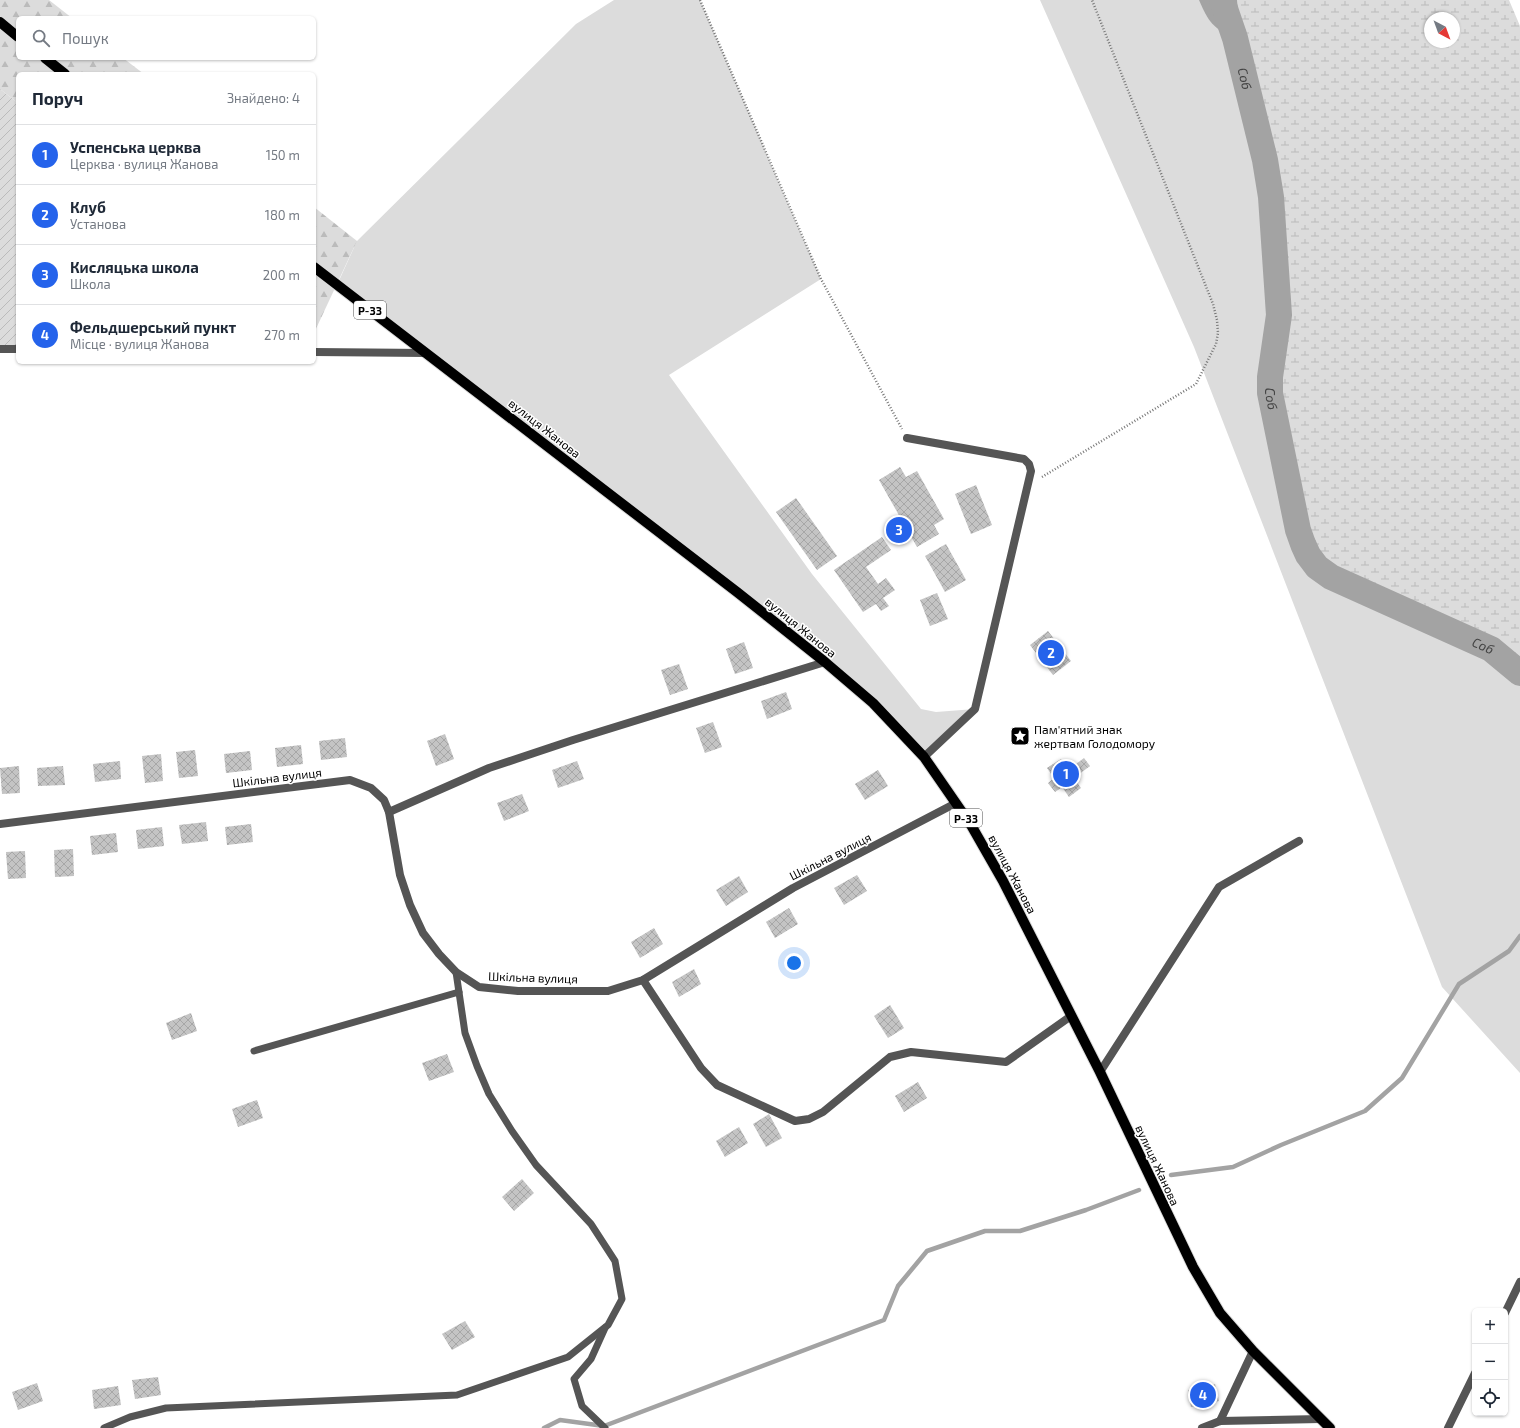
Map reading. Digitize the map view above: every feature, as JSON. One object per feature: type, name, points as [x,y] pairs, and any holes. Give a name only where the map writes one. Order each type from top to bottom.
[{"type":"main road","points":[[0,22],[16,35]]},
{"type":"main road","points":[[48,60],[62,72]]},
{"type":"main road","name":"Р-33","points":[[316,269],[426,353]]},
{"type":"main road","name":"вулиця Жанова","points":[[426,353],[824,662],[874,704],[924,756],[971,825],[1003,881],[1100,1072],[1192,1268],[1220,1313],[1254,1351],[1330,1428]]},
{"type":"street","points":[[0,349],[16,349]]},
{"type":"street","points":[[316,352],[426,353]]},
{"type":"street","points":[[907,438],[1024,459],[1030,467],[975,709],[924,756]]},
{"type":"street","points":[[389,812],[489,768],[573,740],[824,662]]},
{"type":"street","name":"Шкільна вулиця","points":[[0,824],[350,780],[371,788],[384,800],[389,812],[400,875],[410,906],[423,933],[456,972],[479,987],[518,990],[608,991],[643,980],[793,888],[956,804]]},
{"type":"street","points":[[1100,1072],[1219,887],[1299,840]]},
{"type":"street","points":[[643,980],[701,1068],[717,1085],[795,1122],[809,1119],[823,1112],[890,1057],[911,1052],[1006,1062],[1072,1016]]},
{"type":"street","points":[[1507,1308],[1520,1282]]},
{"type":"street","points":[[1220,1420],[1254,1351]]},
{"type":"street","points":[[1448,1428],[1472,1379]]},
{"type":"street","points":[[1202,1428],[1220,1420],[1321,1419]]},
{"type":"lane","points":[[456,972],[465,1033],[489,1094],[512,1131],[536,1165],[591,1224],[615,1261],[622,1299],[606,1326],[590,1359],[574,1379],[582,1406],[604,1428]]},
{"type":"lane","points":[[254,1051],[459,992]]},
{"type":"lane","points":[[104,1428],[130,1417],[166,1408],[457,1395],[568,1357],[606,1326]]},
{"type":"path","points":[[700,0],[821,279],[907,438]]},
{"type":"path","points":[[1027,485],[1196,384],[1216,344],[1218,333],[1213,304],[1092,0]]},
{"type":"green space","points":[[0,0],[49,0],[69,16],[16,16],[16,60],[126,60],[141,72],[16,72],[16,101],[0,89]]},
{"type":"green space","points":[[614,0],[700,0],[821,279],[669,375],[812,574],[921,709],[936,712],[975,709],[924,757],[873,703],[337,285],[357,241],[576,24]]},
{"type":"green space","points":[[1040,0],[1222,0],[1235,38],[1268,177],[1279,315],[1278,331],[1303,544],[1308,555],[1317,567],[1491,649],[1520,673],[1520,1073],[1442,987],[1194,347]]},
{"type":"green space","points":[[1237,0],[1509,0],[1520,26],[1520,673],[1491,649],[1331,577],[1314,562],[1304,545],[1298,530],[1270,393],[1270,377],[1279,315],[1271,197],[1265,160],[1235,38],[1240,25]]},
{"type":"green space","points":[[0,89],[16,101],[16,349],[0,349]]},
{"type":"green space","points":[[316,209],[357,241],[316,329]]},
{"type":"shaded area","points":[[1199,0],[1237,0],[1240,25],[1235,38],[1216,28],[1212,24],[1205,14]]},
{"type":"building","points":[[900,467],[906,477],[917,471],[944,519],[934,525],[939,534],[917,547],[879,480]]},
{"type":"building","points":[[976,485],[992,525],[971,534],[955,494]]},
{"type":"building","points":[[796,498],[837,556],[817,570],[776,512]]},
{"type":"building","points":[[882,537],[891,550],[866,567],[878,584],[886,578],[895,590],[883,598],[889,606],[881,611],[876,604],[863,612],[834,570]]},
{"type":"building","points":[[946,544],[966,580],[945,592],[925,556]]},
{"type":"building","points":[[937,593],[948,619],[930,626],[920,600]]},
{"type":"building","points":[[1048,631],[1071,661],[1053,675],[1030,645]]},
{"type":"building","points":[[744,642],[753,668],[735,674],[726,649]]},
{"type":"building","points":[[679,664],[688,689],[670,695],[661,670]]},
{"type":"building","points":[[786,692],[792,709],[767,719],[761,701]]},
{"type":"building","points":[[713,722],[722,747],[705,753],[696,728]]},
{"type":"building","points":[[445,734],[454,759],[436,766],[427,741]]},
{"type":"building","points":[[345,738],[347,757],[321,760],[319,741]]},
{"type":"building","points":[[301,745],[303,764],[277,767],[275,748]]},
{"type":"building","points":[[195,750],[198,776],[179,778],[176,752]]},
{"type":"building","points":[[250,751],[252,770],[226,773],[224,754]]},
{"type":"building","points":[[161,754],[163,781],[145,783],[142,756]]},
{"type":"building","points":[[1084,758],[1090,766],[1074,778],[1081,788],[1069,797],[1062,787],[1055,792],[1048,783],[1054,778],[1047,768],[1061,759],[1068,770]]},
{"type":"building","points":[[120,761],[121,779],[95,782],[93,764]]},
{"type":"building","points":[[577,761],[584,779],[558,788],[552,770]]},
{"type":"building","points":[[19,766],[20,793],[2,794],[0,768]]},
{"type":"building","points":[[63,766],[65,785],[38,786],[37,768]]},
{"type":"building","points":[[878,770],[888,786],[865,800],[855,784]]},
{"type":"building","points":[[522,794],[529,811],[504,821],[497,803]]},
{"type":"building","points":[[206,822],[208,841],[182,844],[179,825]]},
{"type":"building","points":[[251,824],[253,842],[227,845],[225,827]]},
{"type":"building","points":[[162,827],[164,846],[138,849],[136,830]]},
{"type":"building","points":[[116,833],[118,852],[92,855],[90,836]]},
{"type":"building","points":[[73,849],[74,876],[55,877],[54,850]]},
{"type":"building","points":[[25,851],[26,878],[8,879],[6,852]]},
{"type":"building","points":[[857,875],[867,891],[844,905],[834,888]]},
{"type":"building","points":[[739,876],[748,892],[726,906],[716,890]]},
{"type":"building","points":[[789,908],[798,924],[775,938],[766,922]]},
{"type":"building","points":[[654,928],[663,944],[640,958],[631,942]]},
{"type":"building","points":[[694,969],[701,984],[679,997],[672,982]]},
{"type":"building","points":[[890,1005],[904,1028],[888,1038],[874,1016]]},
{"type":"building","points":[[191,1013],[197,1031],[172,1040],[166,1023]]},
{"type":"building","points":[[447,1054],[454,1072],[429,1081],[422,1063]]},
{"type":"building","points":[[918,1082],[927,1098],[904,1112],[895,1096]]},
{"type":"building","points":[[257,1100],[263,1118],[238,1127],[232,1109]]},
{"type":"building","points":[[769,1114],[782,1138],[766,1147],[753,1124]]},
{"type":"building","points":[[739,1127],[748,1143],[725,1157],[716,1141]]},
{"type":"building","points":[[522,1179],[534,1193],[514,1211],[502,1197]]},
{"type":"building","points":[[465,1321],[475,1337],[452,1350],[442,1334]]},
{"type":"building","points":[[158,1377],[161,1395],[135,1399],[132,1380]]},
{"type":"building","points":[[37,1383],[43,1401],[18,1410],[12,1392]]},
{"type":"building","points":[[1215,1384],[1219,1401],[1191,1407],[1188,1390]]},
{"type":"building","points":[[118,1386],[121,1405],[94,1409],[92,1390]]},
{"type":"waterway","name":"Соб","points":[[1222,0],[1235,38],[1265,160],[1271,197],[1279,315],[1270,377],[1270,393],[1298,530],[1303,544],[1308,555],[1317,567],[1331,577],[1491,649],[1520,673]]},
{"type":"waterway","points":[[1171,1175],[1233,1167],[1281,1145],[1365,1111],[1402,1078],[1459,984],[1509,951],[1520,936]]},
{"type":"waterway","points":[[544,1428],[560,1420],[604,1426],[884,1320],[898,1286],[927,1251],[985,1231],[1020,1231],[1086,1210],[1139,1190]]},
{"type":"place","name":"Кисляцька школа","points":[[899,530]]},
{"type":"place","name":"Клуб","points":[[1051,653]]},
{"type":"place","name":"Пам'ятний знак жертвам Голодомору","points":[[1020,736]]},
{"type":"place","name":"Успенська церква","points":[[1066,774]]},
{"type":"place","name":"Фельдшерський пункт","points":[[1203,1395]]}]
